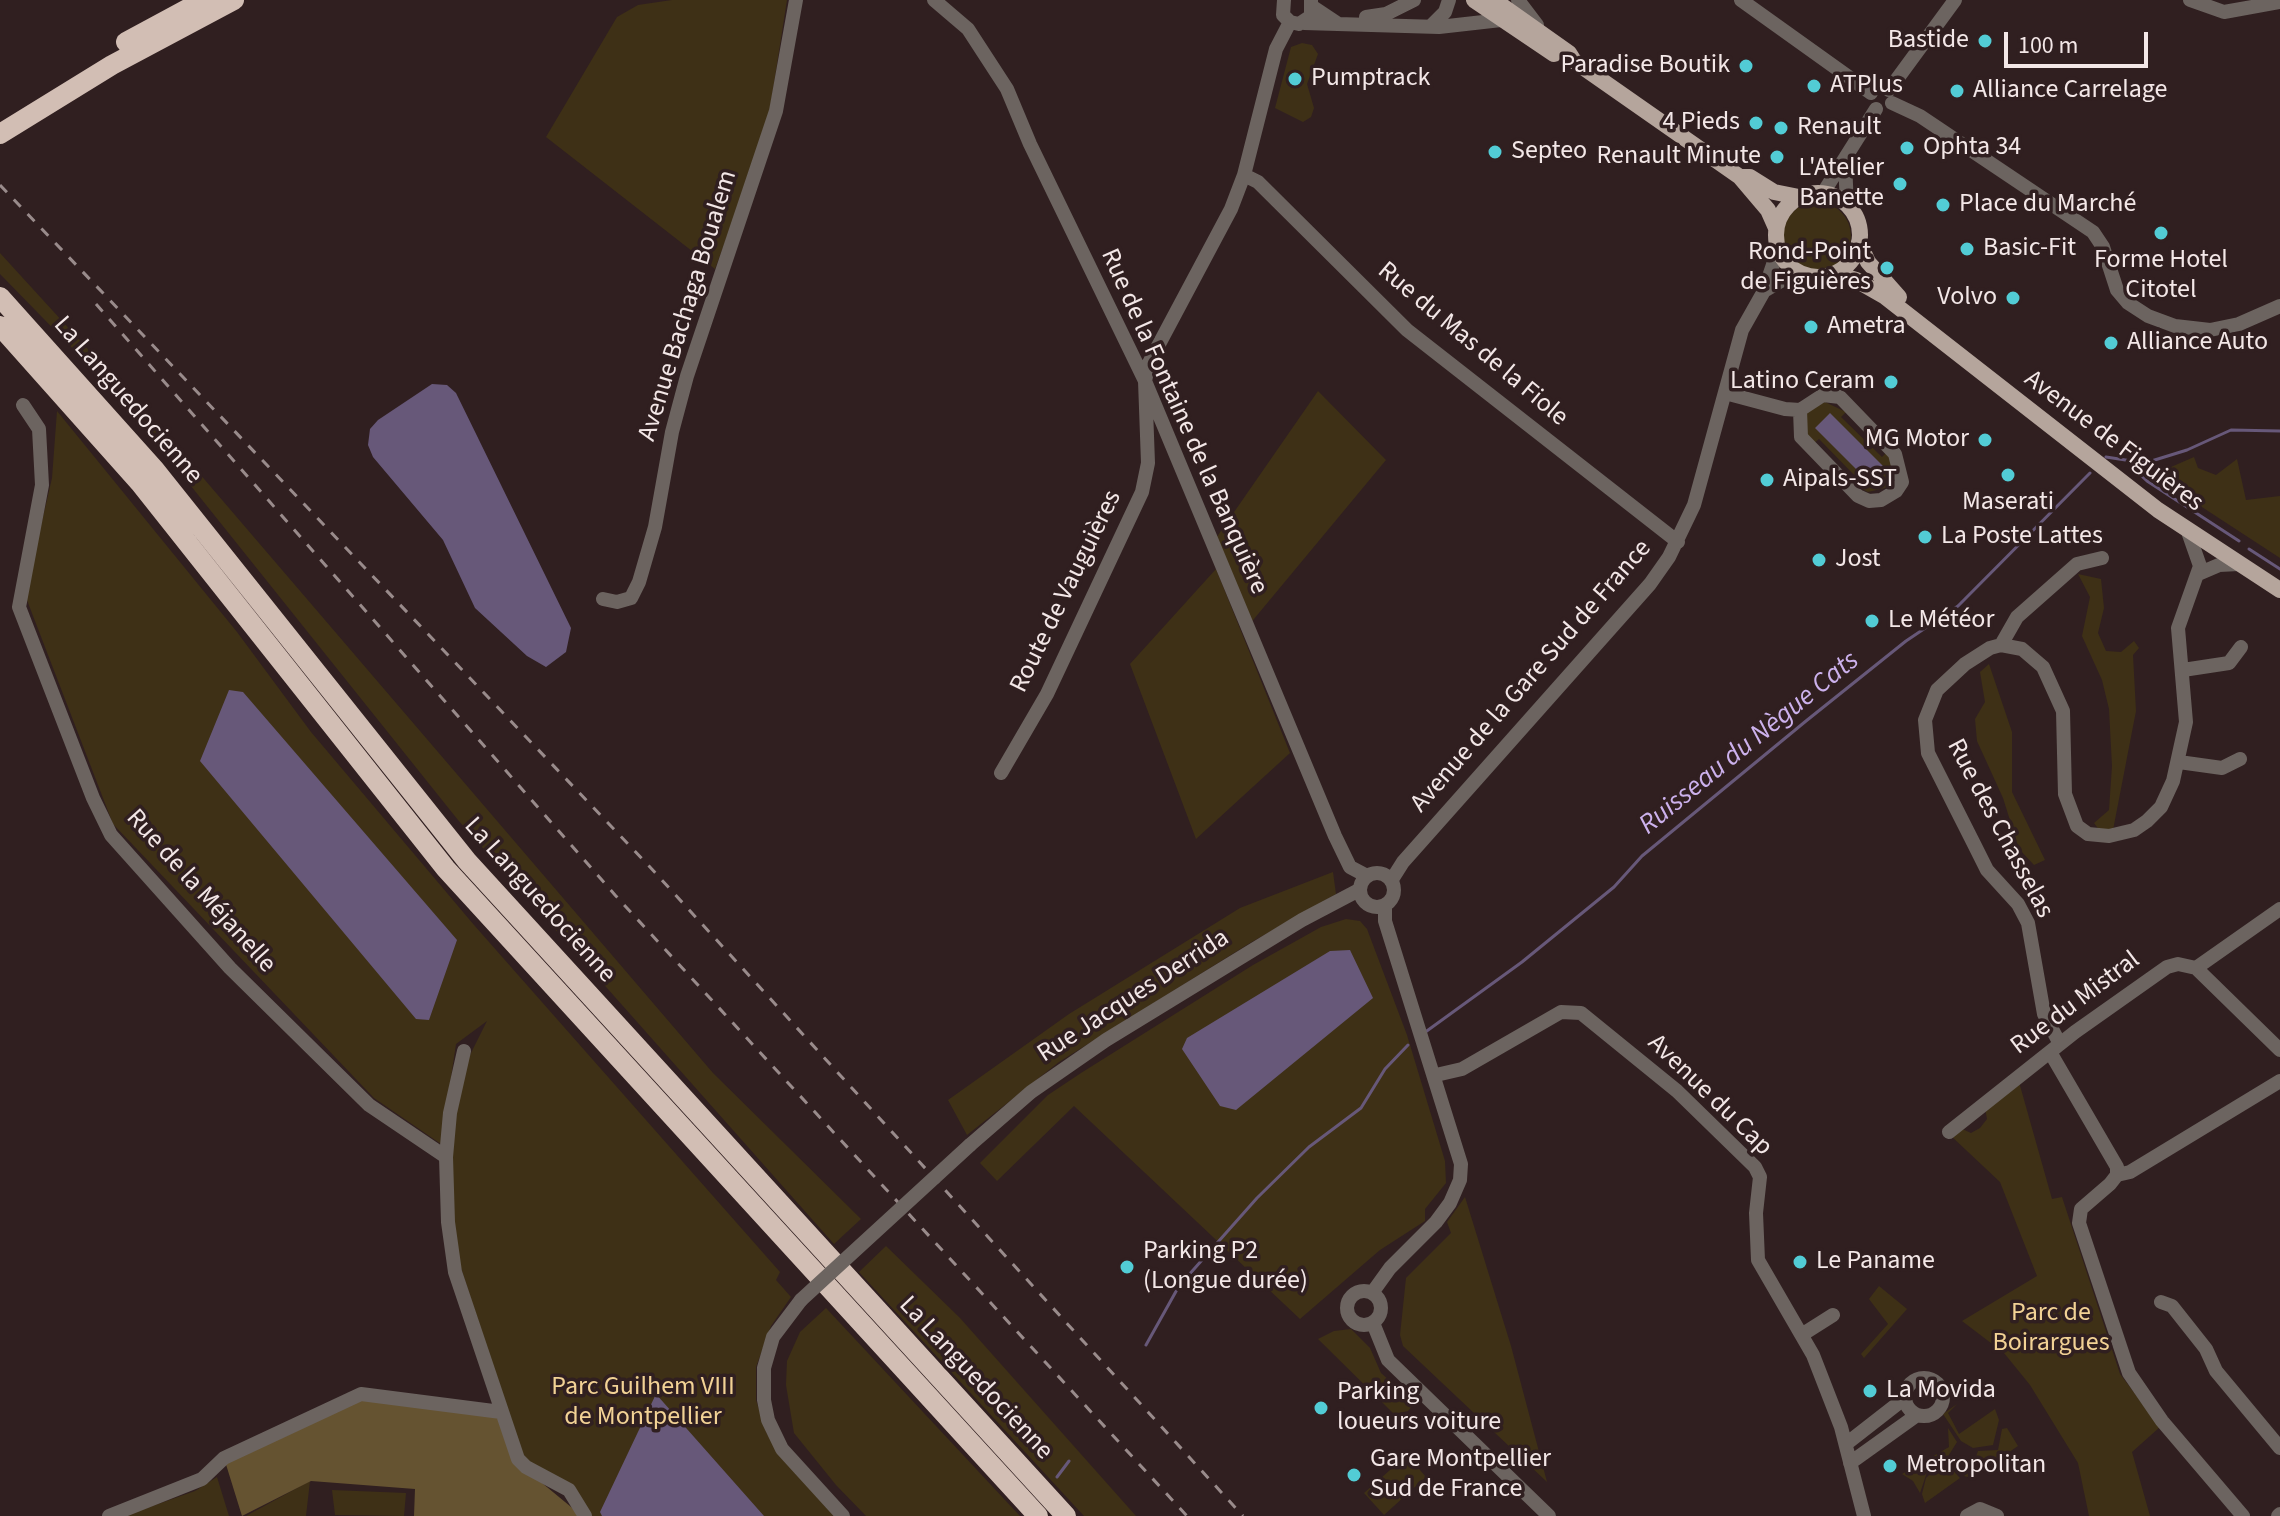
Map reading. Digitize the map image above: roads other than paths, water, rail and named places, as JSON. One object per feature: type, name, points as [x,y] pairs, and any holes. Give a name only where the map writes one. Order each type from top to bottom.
[{"type":"highway","points":[[0,119],[102,55],[204,0]]},
{"type":"highway","points":[[0,134],[112,65],[234,0]]},
{"type":"highway","name":"La Languedocienne","points":[[0,297],[146,459],[467,861],[1066,1516]]},
{"type":"highway","name":"La Languedocienne","points":[[0,326],[140,483],[446,869],[1038,1516]]},
{"type":"main road","points":[[1474,0],[1565,61],[1574,61]]},
{"type":"main road","points":[[1494,0],[1538,29],[1569,53],[1574,61],[1740,177],[1768,210],[1776,228],[1778,250],[1796,272],[1809,277],[1836,274],[1847,266],[1859,242],[1858,222],[1847,205],[1823,193],[1799,197],[1774,192],[1750,177],[1740,177]]},
{"type":"main road","points":[[1776,228],[1784,210],[1799,197]]},
{"type":"main road","name":"Avenue de Figuières","points":[[1859,242],[1876,272],[1923,325]]},
{"type":"main road","name":"Avenue de Figuières","points":[[1836,274],[1876,290],[2100,467],[2280,590]]},
{"type":"street","name":"Avenue Bachaga Boualem","points":[[603,599],[617,602],[631,598],[639,582],[655,527],[672,432],[687,376],[776,111],[796,0]]},
{"type":"street","name":"Rue de la Fontaine de la Banquière","points":[[934,0],[968,29],[1007,89],[1030,144],[1145,381],[1335,836],[1350,867],[1367,876]]},
{"type":"street","points":[[1284,0],[1283,15],[1297,23],[1334,26],[1386,14],[1414,0]]},
{"type":"street","points":[[1518,0],[1538,29]]},
{"type":"street","points":[[1741,0],[1871,93]]},
{"type":"street","points":[[1871,93],[1871,104],[1876,109],[1884,110],[1955,0]]},
{"type":"street","points":[[2190,0],[2224,12],[2280,2]]},
{"type":"street","name":"Route de Vauguières","points":[[1001,773],[1047,694],[1142,492],[1148,463],[1145,381],[1149,363],[1217,236],[1244,175],[1276,49],[1297,23],[1311,16],[1312,3]]},
{"type":"street","points":[[1312,3],[1344,23],[1432,25],[1448,12],[1501,20]]},
{"type":"street","points":[[1871,93],[1879,87],[2093,232],[2103,247],[2117,290],[2128,303],[2148,316],[2175,326],[2210,330],[2239,324],[2280,306]]},
{"type":"street","points":[[1823,193],[1845,163],[1876,109]]},
{"type":"street","points":[[1845,163],[1847,205]]},
{"type":"street","name":"Rue du Mas de la Fiole","points":[[1244,175],[1258,182],[1407,330],[1678,542]]},
{"type":"street","name":"Avenue de la Gare Sud de France","points":[[1387,877],[1650,584],[1678,542],[1694,505],[1742,330],[1764,291],[1778,250]]},
{"type":"street","name":"Avenue de la Gare Sud de France","points":[[1764,291],[1796,272]]},
{"type":"street","points":[[1725,393],[1800,410],[1817,396],[1840,397],[1895,454],[1902,468],[1902,482],[1896,491],[1881,500],[1869,501],[1858,496],[1801,437],[1800,410]]},
{"type":"street","name":"Rue de la Méjanelle","points":[[23,405],[39,429],[42,485],[19,607],[111,835],[230,968],[369,1105],[446,1157]]},
{"type":"street","points":[[2102,558],[2077,564],[2017,617],[2001,645],[2022,649],[2043,667],[2063,711],[2065,794],[2070,812],[2081,831],[2109,836],[2134,830],[2161,807],[2179,762],[2186,722],[2178,628],[2187,594],[2198,574],[2199,556],[2187,529]]},
{"type":"street","points":[[2198,574],[2210,567],[2239,564]]},
{"type":"street","name":"Rue des Chasselas","points":[[2001,645],[1980,654],[1937,690],[1925,720],[1925,742],[1987,870],[2018,904],[2028,923],[2044,1014],[2055,1048],[2113,1159],[2117,1175]]},
{"type":"street","points":[[2183,670],[2229,663],[2241,647]]},
{"type":"street","points":[[2179,762],[2222,768],[2240,759]]},
{"type":"street","points":[[1372,1293],[1390,1268],[1436,1222],[1456,1193],[1460,1180],[1459,1149],[1436,1075],[1373,905],[1367,876],[1387,877],[1394,892],[1373,905]]},
{"type":"street","name":"Rue Jacques Derrida","points":[[843,1516],[782,1449],[768,1420],[764,1400],[764,1368],[773,1337],[801,1300],[970,1145],[1069,1065],[1166,1002],[1334,903],[1373,905]]},
{"type":"street","name":"Rue du Mistral","points":[[1949,1132],[2055,1048],[2167,967],[2178,964],[2196,968],[2280,909]]},
{"type":"street","points":[[2196,968],[2280,1050]]},
{"type":"street","name":"Avenue du Cap","points":[[1436,1075],[1462,1069],[1561,1012],[1581,1013],[1677,1091],[1755,1167],[1760,1182],[1756,1213],[1758,1260],[1803,1334],[1846,1444],[1864,1516]]},
{"type":"street","points":[[464,1051],[450,1113],[446,1157],[453,1261],[501,1412],[521,1463],[569,1490],[585,1516]]},
{"type":"street","points":[[2243,1516],[2162,1421],[2129,1373],[2079,1223],[2085,1203],[2117,1175],[2130,1172],[2280,1081]]},
{"type":"street","points":[[1362,1292],[1372,1293],[1379,1300],[1381,1310],[1373,1323],[1357,1323],[1348,1310],[1353,1296],[1362,1292]]},
{"type":"street","points":[[2161,1302],[2172,1306],[2206,1349],[2216,1371],[2280,1448]]},
{"type":"street","points":[[1803,1334],[1833,1315]]},
{"type":"street","points":[[1373,1323],[1388,1360],[1549,1516]]},
{"type":"street","points":[[1846,1444],[1905,1398],[1911,1384],[1920,1378],[1931,1379],[1939,1385],[1943,1400],[1939,1410],[1931,1415],[1917,1415],[1850,1463]]},
{"type":"street","points":[[109,1516],[202,1479],[224,1458],[361,1394],[501,1412]]},
{"type":"street","points":[[1905,1398],[1909,1409],[1917,1415]]},
{"type":"street","points":[[1967,1516],[1980,1509],[1997,1516]]},
{"type":"waterway","name":"Ruisseau du Nègue Cats","points":[[2106,457],[2145,463],[2187,450],[2231,430],[2280,431]]},
{"type":"waterway","points":[[2131,466],[2147,481],[2239,541]]},
{"type":"waterway","name":"Ruisseau du Nègue Cats","points":[[1424,1033],[1522,962],[1614,887],[1642,856],[1806,721],[1906,641],[1958,606],[2090,473]]},
{"type":"waterway","points":[[2249,549],[2280,569]]},
{"type":"waterway","name":"Ruisseau du Nègue Cats","points":[[1146,1345],[1179,1286],[1257,1198],[1309,1147],[1361,1108],[1385,1069],[1408,1045]]},
{"type":"waterway","name":"Ruisseau du Nègue Cats","points":[[1057,1477],[1069,1461]]},
{"type":"railway","points":[[0,185],[649,866],[1243,1516]]},
{"type":"railway","points":[[96,304],[615,895],[1187,1516]]},
{"type":"place","name":"Bastide","points":[[1985,41]]},
{"type":"place","name":"Paradise Boutik","points":[[1746,66]]},
{"type":"place","name":"Pumptrack","points":[[1295,79]]},
{"type":"place","name":"ATPlus","points":[[1814,86]]},
{"type":"place","name":"Alliance Carrelage","points":[[1957,91]]},
{"type":"place","name":"4 Pieds","points":[[1756,123]]},
{"type":"place","name":"Renault","points":[[1781,128]]},
{"type":"place","name":"Ophta 34","points":[[1907,148]]},
{"type":"place","name":"Septeo","points":[[1495,152]]},
{"type":"place","name":"Renault Minute","points":[[1777,157]]},
{"type":"place","name":"L'Atelier Banette","points":[[1900,184]]},
{"type":"place","name":"Place du Marché","points":[[1943,205]]},
{"type":"place","name":"Forme Hotel Citotel","points":[[2161,233]]},
{"type":"place","name":"Basic-Fit","points":[[1967,249]]},
{"type":"place","name":"Rond-Point de Figuières","points":[[1887,268]]},
{"type":"place","name":"Volvo","points":[[2013,298]]},
{"type":"place","name":"Ametra","points":[[1811,327]]},
{"type":"place","name":"Alliance Auto","points":[[2111,343]]},
{"type":"place","name":"Latino Ceram","points":[[1891,382]]},
{"type":"place","name":"MG Motor","points":[[1985,440]]},
{"type":"place","name":"Maserati","points":[[2008,475]]},
{"type":"place","name":"Aipals-SST","points":[[1767,480]]},
{"type":"place","name":"La Poste Lattes","points":[[1925,537]]},
{"type":"place","name":"Jost","points":[[1819,560]]},
{"type":"place","name":"Le Météor","points":[[1872,621]]},
{"type":"place","name":"Le Paname","points":[[1800,1262]]},
{"type":"place","name":"Parking P2 (Longue durée)","points":[[1127,1267]]},
{"type":"place","name":"La Movida","points":[[1870,1391]]},
{"type":"place","name":"Parking loueurs voiture","points":[[1321,1408]]},
{"type":"place","name":"Metropolitan","points":[[1890,1466]]},
{"type":"place","name":"Gare Montpellier Sud de France","points":[[1354,1475]]},
{"type":"park label","name":"Parc de Boirargues","points":[[2051,1329]]},
{"type":"park label","name":"Parc Guilhem VIII de Montpellier","points":[[643,1403]]}]
